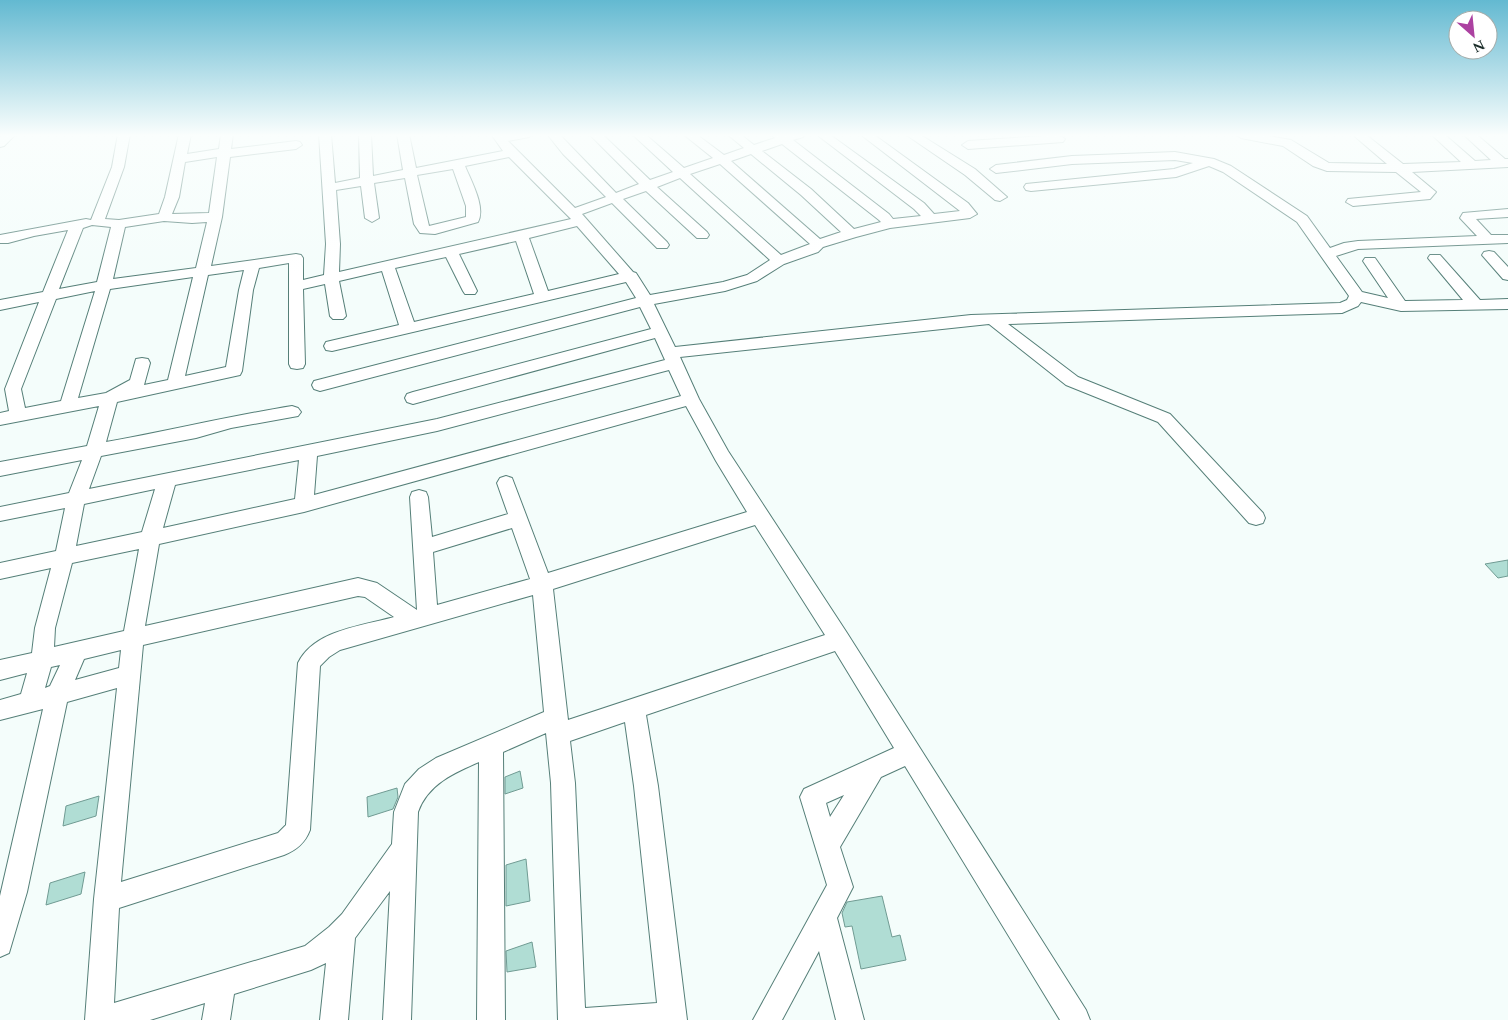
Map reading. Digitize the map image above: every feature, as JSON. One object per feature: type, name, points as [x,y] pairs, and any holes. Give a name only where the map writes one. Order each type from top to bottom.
[{"type":"street","points":[[97,222],[112,182]]},
{"type":"street","points":[[164,217],[176,182]]},
{"type":"street","points":[[175,384],[214,217],[220,182]]},
{"type":"street","points":[[328,182],[333,244],[331,278],[338,316]]},
{"type":"street","points":[[328,188],[364,182]]},
{"type":"street","points":[[367,182],[372,218]]},
{"type":"street","points":[[412,182],[421,224],[425,230],[434,230],[473,219],[473,206],[464,182]]},
{"type":"street","points":[[543,182],[631,276],[639,288],[691,399],[759,516],[840,640],[1076,1020]]},
{"type":"street","points":[[598,182],[662,245]]},
{"type":"street","points":[[644,182],[702,235]]},
{"type":"street","points":[[296,286],[521,236],[577,217],[615,198],[660,182]]},
{"type":"street","points":[[691,182],[779,261]]},
{"type":"street","points":[[747,182],[818,244]]},
{"type":"street","points":[[793,182],[851,234]]},
{"type":"street","points":[[839,182],[884,217],[889,224]]},
{"type":"street","points":[[886,182],[919,206],[931,220]]},
{"type":"street","points":[[320,385],[644,301],[724,286],[752,278],[779,261],[813,249],[818,244],[889,224],[970,214],[963,206],[930,182]]},
{"type":"street","points":[[982,182],[1000,197]]},
{"type":"street","points":[[1031,187],[1090,182]]},
{"type":"street","points":[[1246,182],[1302,219],[1329,254],[1357,296],[1401,306],[1508,304]]},
{"type":"street","points":[[1352,202],[1428,195],[1429,192],[1416,182]]},
{"type":"street","points":[[1488,240],[1467,218],[1468,216],[1508,213]]},
{"type":"street","points":[[0,239],[97,222],[119,224],[164,217],[192,219],[214,217]]},
{"type":"street","points":[[68,406],[104,285],[119,224]]},
{"type":"street","points":[[18,415],[13,390],[76,225]]},
{"type":"street","points":[[521,236],[544,298]]},
{"type":"street","points":[[1329,254],[1349,246],[1358,245],[1508,239]]},
{"type":"street","points":[[450,251],[470,291]]},
{"type":"street","points":[[1489,255],[1508,276]]},
{"type":"street","points":[[0,305],[104,285],[296,258],[297,364]]},
{"type":"street","points":[[1435,258],[1475,304]]},
{"type":"street","points":[[1370,262],[1401,306]]},
{"type":"street","points":[[0,419],[110,398],[234,371],[246,290],[253,264]]},
{"type":"street","points":[[387,265],[408,328]]},
{"type":"street","points":[[332,346],[544,298],[631,276]]},
{"type":"street","points":[[0,514],[448,422],[673,358],[946,322],[1342,308],[1353,304],[1357,296]]},
{"type":"street","points":[[992,319],[1072,381],[1156,413],[1164,418],[1256,518]]},
{"type":"street","points":[[414,398],[660,332]]},
{"type":"street","points":[[30,702],[42,660],[45,628],[64,558],[76,499],[95,450],[110,398],[137,383],[142,363]]},
{"type":"street","points":[[0,571],[304,505],[691,399]]},
{"type":"street","points":[[0,469],[196,432],[231,422],[292,412]]},
{"type":"street","points":[[304,505],[309,451]]},
{"type":"street","points":[[99,1020],[107,899],[133,638],[150,539],[167,480]]},
{"type":"street","points":[[506,483],[542,584],[563,783],[572,1020]]},
{"type":"street","points":[[419,497],[423,547],[422,619]]},
{"type":"street","points":[[107,899],[290,839],[298,830],[309,663],[323,648],[337,642],[542,584],[759,516]]},
{"type":"street","points":[[423,547],[519,518]]},
{"type":"street","points":[[0,670],[133,638],[364,587],[422,619]]},
{"type":"street","points":[[397,1020],[406,812],[412,792],[427,777],[444,766],[491,746],[557,726],[634,709],[840,640]]},
{"type":"street","points":[[0,944],[14,892],[57,695],[77,651]]},
{"type":"street","points":[[0,710],[129,675]]},
{"type":"street","points":[[589,1020],[673,1018],[646,786],[634,709]]},
{"type":"street","points":[[491,746],[491,1020]]},
{"type":"street","points":[[767,1020],[840,887],[812,797],[910,752]]},
{"type":"street","points":[[827,845],[872,770]]},
{"type":"street","points":[[105,1020],[311,957],[331,945],[342,935],[404,848]]},
{"type":"street","points":[[824,916],[850,1020]]},
{"type":"street","points":[[334,1020],[342,935]]},
{"type":"street","points":[[216,1020],[222,984]]},
{"type":"building","points":[[1508,560],[1508,576],[1498,578],[1485,564]]},
{"type":"building","points":[[520,771],[523,788],[505,794],[505,777]]},
{"type":"building","points":[[397,788],[398,797],[393,809],[368,817],[367,797]]},
{"type":"building","points":[[99,796],[96,816],[63,826],[66,806]]},
{"type":"building","points":[[526,859],[530,901],[506,906],[506,865]]},
{"type":"building","points":[[85,872],[81,894],[46,905],[50,883]]},
{"type":"building","points":[[882,896],[892,937],[900,935],[906,960],[861,969],[852,926],[845,927],[842,913],[847,902]]},
{"type":"building","points":[[532,942],[536,967],[507,972],[506,951]]}]
